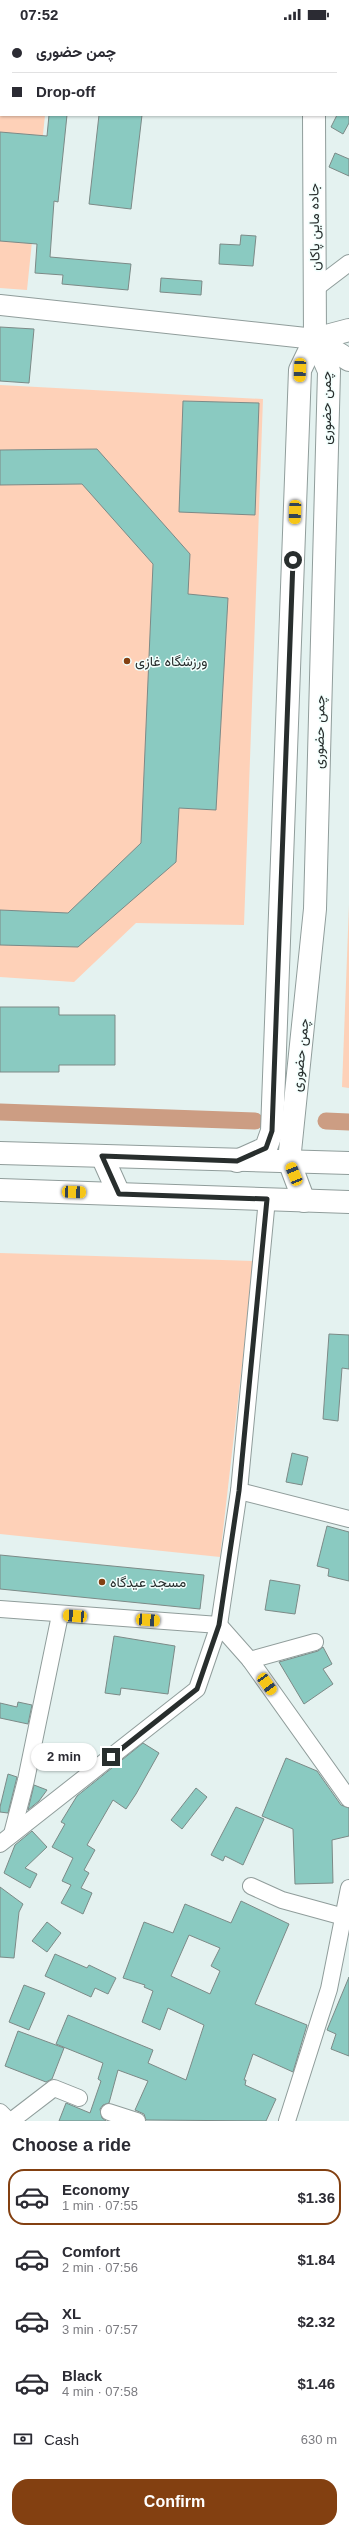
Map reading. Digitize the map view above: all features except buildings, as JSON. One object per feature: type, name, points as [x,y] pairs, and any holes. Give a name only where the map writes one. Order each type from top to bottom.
[{"type":"main road","name":"جاده ماین پاکان","points":[[314,116],[313,236],[316,288],[315,339]]},
{"type":"main road","points":[[315,339],[349,330]]},
{"type":"main road","points":[[315,339],[349,360]]},
{"type":"main road","name":"چمن حضوری","points":[[237,1161],[266,1148],[272,1131],[300,370],[315,339]]},
{"type":"main road","name":"چمن حضوری","points":[[304,1201],[288,1161],[315,909],[329,371],[315,339]]},
{"type":"main road","points":[[0,1153],[237,1161],[349,1163]]},
{"type":"main road","points":[[102,1156],[119,1194]]},
{"type":"main road","points":[[0,1190],[349,1202]]},
{"type":"street","points":[[316,288],[349,263]]},
{"type":"street","points":[[0,305],[315,339]]},
{"type":"street","points":[[6,1839],[197,1689],[219,1625],[239,1491],[267,1199]]},
{"type":"street","points":[[239,1491],[349,1518]]},
{"type":"street","points":[[0,1609],[60,1615],[219,1625],[250,1660],[347,1791]]},
{"type":"street","points":[[6,1839],[26,1780],[60,1615]]},
{"type":"street","points":[[250,1660],[315,1642]]},
{"type":"street","points":[[251,1886],[282,1900],[344,1917]]},
{"type":"street","points":[[287,2121],[329,1989],[349,1888]]},
{"type":"street","points":[[0,2112],[10,2121],[54,2088],[79,2098]]},
{"type":"street","points":[[110,2112],[137,2121]]},
{"type":"shaded area","points":[[0,116],[45,116],[27,290],[0,288]]},
{"type":"shaded area","name":"ورزشگاه غازی","points":[[0,385],[263,399],[244,925],[136,923],[74,982],[0,977]]},
{"type":"shaded area","points":[[349,905],[349,1088],[342,1087]]},
{"type":"shaded area","points":[[0,1253],[254,1261],[220,1557],[0,1534]]},
{"type":"waterway","points":[[0,1112],[255,1121]]},
{"type":"waterway","points":[[326,1121],[349,1122]]},
{"type":"place","name":"ورزشگاه غازی","points":[[127,661]]},
{"type":"place","name":"مسجد عیدگاه","points":[[102,1582]]},
{"type":"route","points":[[111,1757],[197,1689],[219,1625],[239,1491],[267,1199],[119,1194],[102,1156],[237,1161],[266,1148],[272,1131],[293,560]]}]
